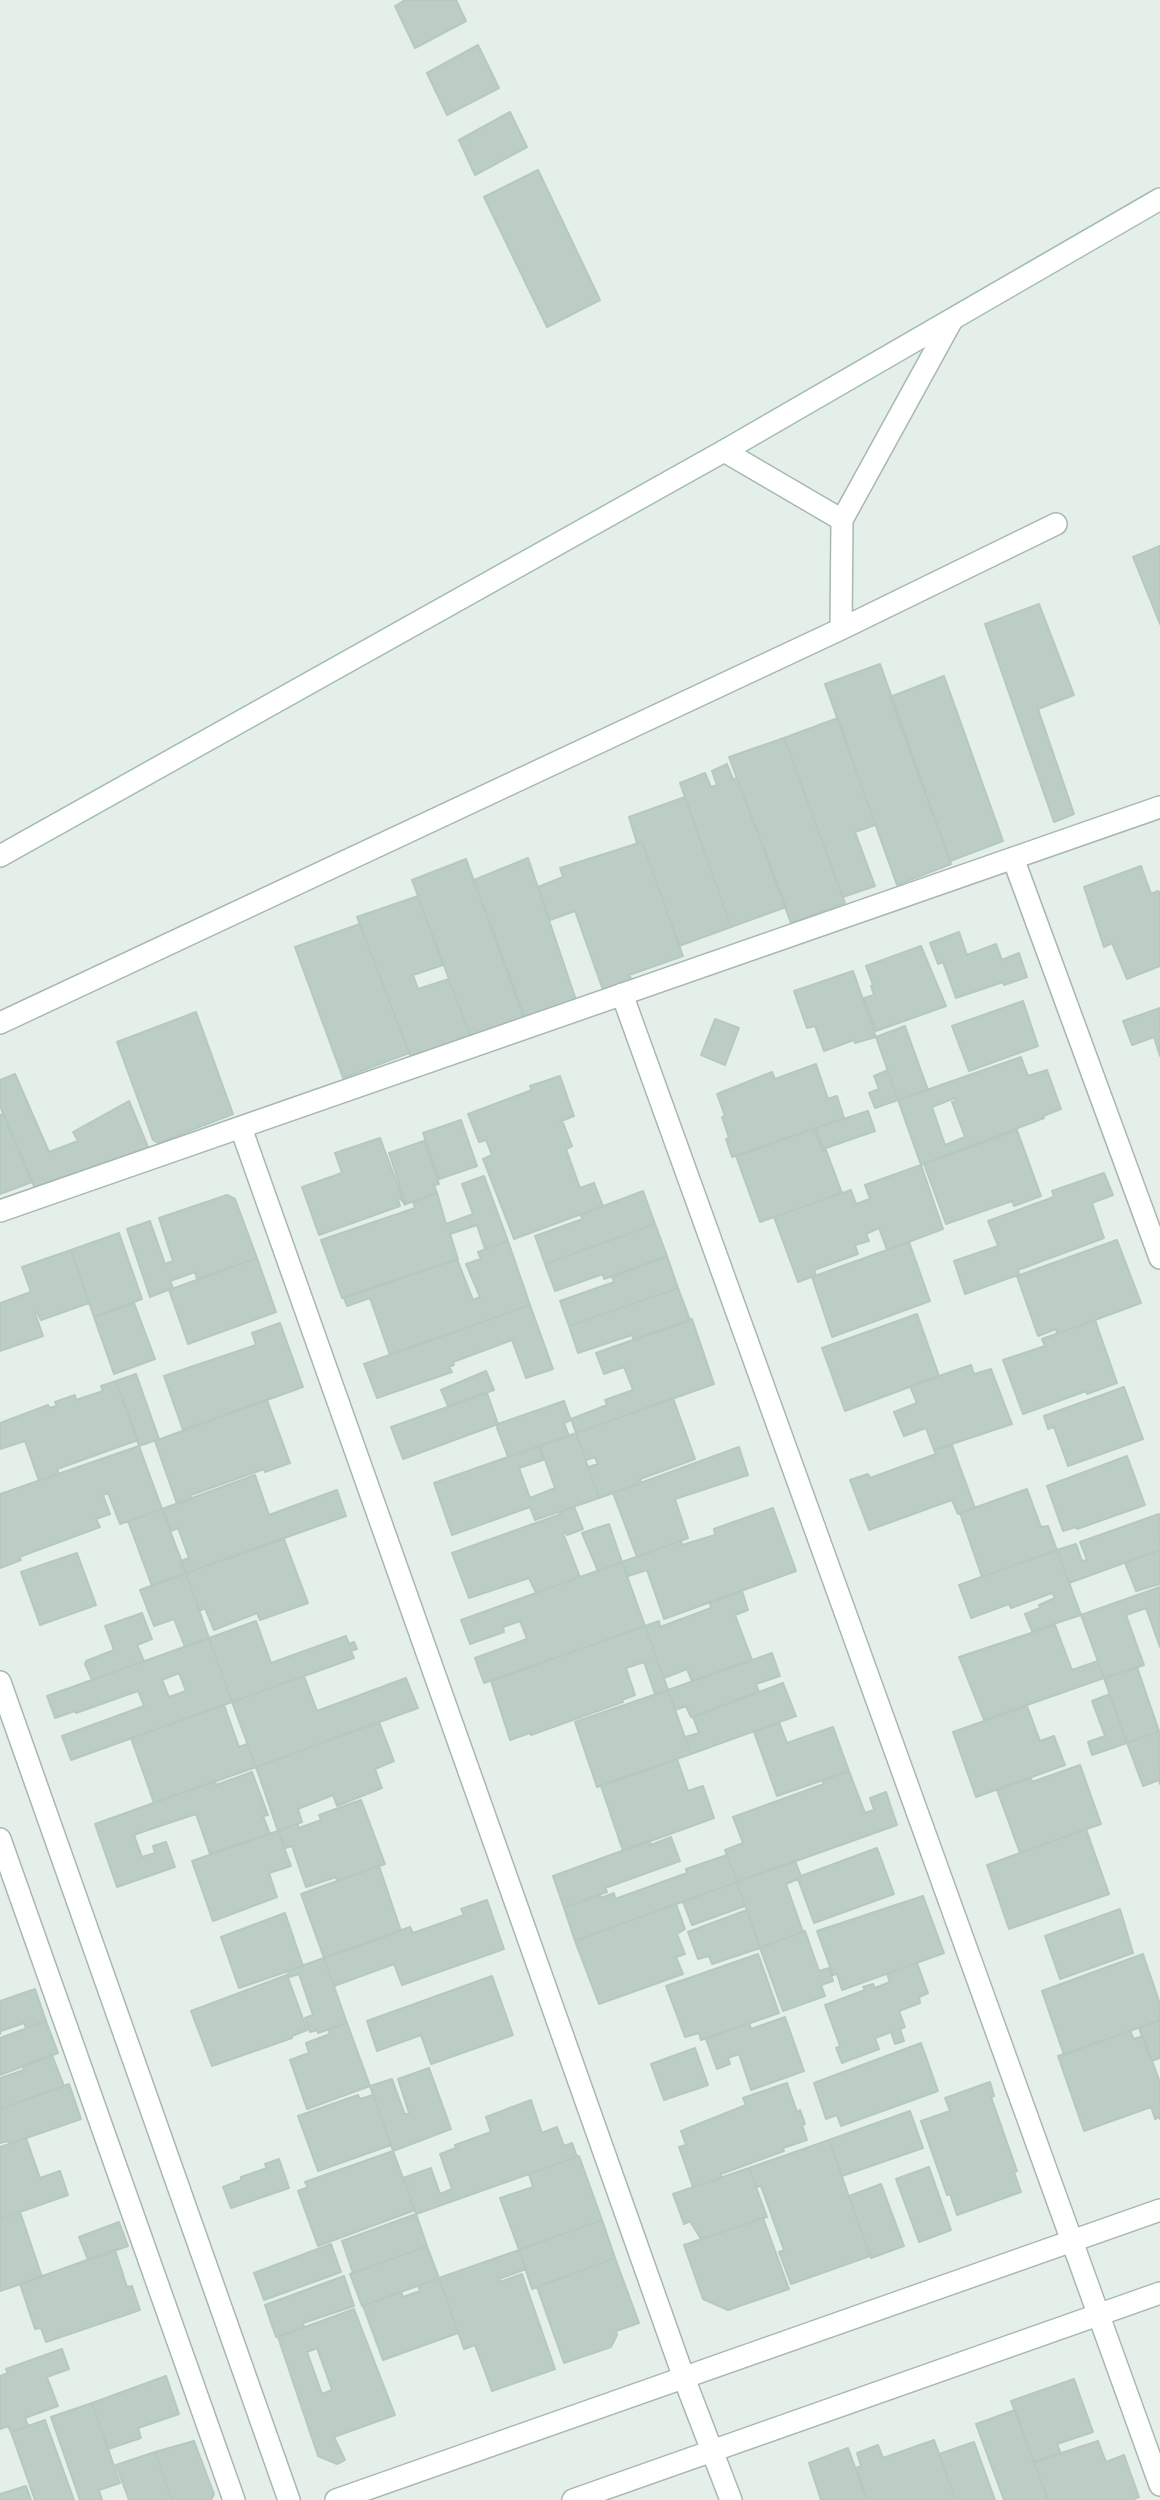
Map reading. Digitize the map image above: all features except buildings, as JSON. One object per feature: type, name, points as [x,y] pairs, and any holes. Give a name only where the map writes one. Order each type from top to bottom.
[{"type":"street","points":[[0,856],[724,451],[1160,199]]},
{"type":"street","points":[[841,629],[842,520],[952,320]]},
{"type":"street","points":[[724,451],[842,520]]},
{"type":"street","points":[[0,1023],[841,629],[1056,524]]},
{"type":"street","points":[[0,1211],[1160,807]]},
{"type":"street","points":[[1013,858],[1156,1235],[1160,1258]]},
{"type":"street","points":[[622,994],[1160,2485]]},
{"type":"street","points":[[241,1128],[684,2378],[731,2500]]},
{"type":"street","points":[[0,1682],[289,2500]]},
{"type":"street","points":[[0,1839],[234,2500]]},
{"type":"street","points":[[336,2500],[1160,2210]]},
{"type":"street","points":[[573,2500],[1160,2293]]}]
